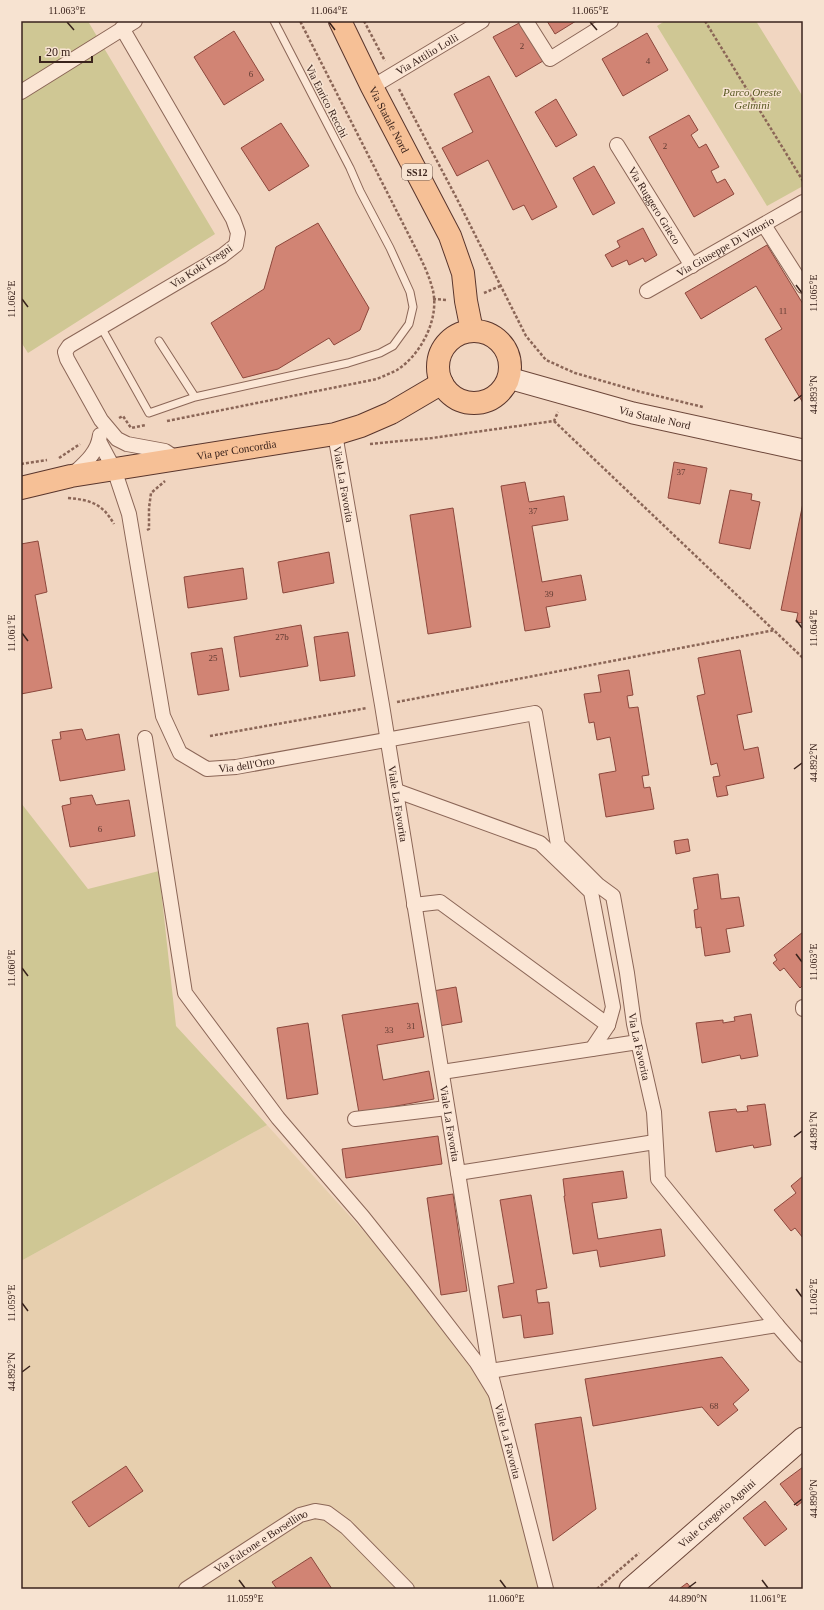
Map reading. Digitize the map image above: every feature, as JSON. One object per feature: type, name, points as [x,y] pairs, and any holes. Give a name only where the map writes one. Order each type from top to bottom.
[{"type":"main road","name":"Via Statale Nord","points":[[340,21],[372,87],[450,236],[463,273],[466,301],[472,331]]},
{"type":"main road","points":[[472,331],[482,332],[491,335],[500,341],[506,349],[511,368],[509,378],[503,389],[494,397],[483,402],[471,403],[459,400],[449,393],[442,383],[438,372],[438,360],[443,349],[450,340],[460,334],[472,331]]},
{"type":"main road","name":"Via Statale Nord","points":[[509,378],[633,413],[803,450]]},
{"type":"main road","name":"Via per Concordia","points":[[21,488],[71,476],[335,434],[360,426],[391,413],[442,383]]},
{"type":"main road","name":"Viale Gregorio Agnini","points":[[632,1588],[803,1438]]},
{"type":"street","points":[[21,92],[135,21]]},
{"type":"street","name":"Via Attilio Lolli","points":[[372,87],[482,21]]},
{"type":"street","points":[[526,21],[550,59],[611,21]]},
{"type":"street","name":"Via Koki Fregni","points":[[117,439],[101,429],[66,359],[65,352],[69,346],[222,256],[236,245],[238,234],[233,219],[122,28]]},
{"type":"street","name":"Via Ruggero Grieco","points":[[618,145],[692,266]]},
{"type":"street","name":"Via Giuseppe Di Vittorio","points":[[647,291],[803,202]]},
{"type":"street","points":[[764,225],[803,286]]},
{"type":"street","points":[[101,429],[114,469]]},
{"type":"street","points":[[71,476],[90,459],[101,429]]},
{"type":"street","name":"Viale La Favorita","points":[[335,434],[397,792],[490,1371],[546,1589]]},
{"type":"street","points":[[114,469],[117,439],[127,444],[165,450],[177,459]]},
{"type":"street","name":"Via dell'Orto","points":[[114,469],[129,514],[133,533],[163,716],[180,753],[207,769],[236,767],[535,713]]},
{"type":"street","name":"Via La Favorita","points":[[535,713],[558,845],[598,885],[613,896],[627,973],[634,1024],[654,1112],[658,1179],[777,1325],[803,1354]]},
{"type":"street","points":[[145,738],[185,993],[278,1118],[362,1217],[477,1362],[496,1394]]},
{"type":"street","points":[[397,792],[540,844],[592,892],[613,1007],[608,1025],[592,1049]]},
{"type":"street","points":[[414,905],[440,902],[608,1025]]},
{"type":"street","points":[[442,1072],[638,1042]]},
{"type":"street","points":[[355,1119],[447,1108]]},
{"type":"street","name":"Viale La Favorita","points":[[458,1173],[655,1142]]},
{"type":"street","points":[[490,1371],[777,1325]]},
{"type":"street","name":"Via Falcone e Borsellino","points":[[186,1589],[300,1515],[315,1511],[327,1513],[346,1527],[407,1589]]},
{"type":"lane","name":"Via Enrico Recchi","points":[[101,327],[149,413],[195,397],[348,363],[380,353],[393,346],[409,324],[413,307],[410,292],[350,168],[274,21]]},
{"type":"lane","points":[[159,341],[195,397]]},
{"type":"path","points":[[162,422],[377,379],[398,369],[414,354],[426,338],[431,324],[433,317],[433,288],[419,255],[300,21]]},
{"type":"path","points":[[364,21],[456,196],[526,336],[546,360],[575,373],[641,392],[710,409]]},
{"type":"path","points":[[705,21],[803,181]]},
{"type":"path","points":[[554,421],[566,393]]},
{"type":"path","points":[[21,464],[59,458],[101,429],[123,416],[130,428],[146,425]]},
{"type":"path","points":[[369,444],[432,438],[554,421]]},
{"type":"path","points":[[554,421],[803,658]]},
{"type":"path","points":[[66,498],[84,500],[98,504],[110,517],[116,528],[117,536],[133,533],[149,529],[151,494],[168,478]]},
{"type":"path","points":[[210,736],[382,705],[774,630]]},
{"type":"shaded area","points":[[267,1125],[496,1377],[542,1589],[21,1589],[21,1261]]},
{"type":"green space","points":[[21,21],[92,21],[89,23],[215,234],[28,353],[21,342]]},
{"type":"green space","name":"Parco Oreste Gelmini","points":[[665,21],[756,21],[803,97],[803,186],[767,206],[657,26]]},
{"type":"green space","points":[[21,803],[88,889],[159,871],[176,1026],[267,1125],[21,1261]]},
{"type":"building","points":[[547,21],[576,21],[555,34]]},
{"type":"building","points":[[521,22],[543,61],[516,77],[493,37]]},
{"type":"building","points":[[234,31],[264,80],[224,105],[194,57]]},
{"type":"building","points":[[647,33],[668,70],[623,96],[602,59]]},
{"type":"building","points":[[489,76],[557,207],[532,220],[524,205],[513,210],[488,160],[457,176],[442,148],[473,132],[454,94]]},
{"type":"building","points":[[556,99],[577,135],[556,147],[535,112]]},
{"type":"building","points":[[689,115],[698,130],[691,135],[699,148],[706,144],[719,167],[711,171],[717,183],[725,179],[734,194],[694,217],[649,137]]},
{"type":"building","points":[[281,123],[309,166],[269,191],[241,148]]},
{"type":"building","points":[[594,166],[615,203],[593,215],[573,178]]},
{"type":"building","points":[[318,223],[369,308],[360,330],[334,345],[329,338],[278,369],[243,378],[211,323],[264,289],[276,247]]},
{"type":"building","points":[[643,228],[657,255],[645,262],[643,258],[629,265],[627,260],[612,267],[605,255],[620,247],[617,241]]},
{"type":"building","points":[[767,245],[803,304],[803,403],[765,339],[782,329],[756,286],[701,319],[685,293]]},
{"type":"building","points":[[674,462],[707,468],[700,504],[668,498]]},
{"type":"building","points":[[525,482],[529,502],[564,496],[568,520],[532,526],[542,582],[581,575],[586,600],[546,607],[550,627],[525,631],[501,486]]},
{"type":"building","points":[[730,490],[752,494],[751,500],[760,502],[750,549],[719,543]]},
{"type":"building","points":[[803,503],[803,623],[796,622],[798,613],[781,610]]},
{"type":"building","points":[[453,508],[471,627],[428,634],[410,515]]},
{"type":"building","points":[[38,541],[47,592],[35,595],[52,688],[21,694],[21,544]]},
{"type":"building","points":[[329,552],[334,583],[283,593],[278,562]]},
{"type":"building","points":[[243,568],[247,599],[188,608],[184,577]]},
{"type":"building","points":[[301,625],[308,666],[240,677],[234,637]]},
{"type":"building","points":[[348,632],[355,676],[320,681],[314,637]]},
{"type":"building","points":[[222,648],[229,690],[198,695],[191,653]]},
{"type":"building","points":[[740,650],[752,712],[737,715],[744,750],[758,747],[764,778],[726,786],[728,795],[717,797],[713,777],[720,776],[717,763],[711,765],[697,696],[705,694],[698,658]]},
{"type":"building","points":[[629,670],[633,695],[627,696],[629,708],[638,707],[649,775],[642,776],[644,788],[650,787],[654,809],[606,817],[599,774],[616,771],[610,737],[597,740],[594,722],[589,723],[584,694],[601,692],[598,675]]},
{"type":"building","points":[[82,729],[86,740],[119,734],[125,770],[60,781],[52,740],[61,739],[60,732]]},
{"type":"building","points":[[92,795],[96,805],[129,800],[135,836],[70,847],[62,806],[71,804],[70,798]]},
{"type":"building","points":[[688,839],[690,851],[676,854],[674,841]]},
{"type":"building","points":[[718,874],[721,899],[739,897],[744,926],[726,929],[730,952],[705,956],[701,927],[696,928],[694,910],[698,909],[693,878]]},
{"type":"building","points":[[803,932],[803,985],[800,988],[784,968],[780,971],[773,963],[777,960],[774,955]]},
{"type":"building","points":[[456,987],[462,1022],[439,1026],[433,991]]},
{"type":"building","points":[[418,1003],[424,1037],[377,1045],[383,1080],[429,1071],[434,1099],[359,1113],[342,1015]]},
{"type":"building","points":[[751,1014],[758,1056],[741,1059],[740,1055],[702,1063],[696,1023],[723,1020],[723,1023],[735,1021],[734,1017]]},
{"type":"building","points":[[308,1023],[318,1094],[287,1099],[277,1028]]},
{"type":"building","points":[[765,1104],[771,1145],[754,1148],[753,1145],[716,1152],[709,1112],[736,1109],[737,1112],[748,1111],[747,1106]]},
{"type":"building","points":[[438,1136],[442,1164],[346,1178],[342,1149]]},
{"type":"building","points":[[623,1171],[627,1198],[592,1203],[598,1239],[661,1229],[665,1256],[600,1267],[597,1250],[573,1254],[564,1196],[563,1179]]},
{"type":"building","points":[[803,1176],[803,1238],[795,1228],[791,1231],[774,1210],[796,1193],[791,1186]]},
{"type":"building","points":[[453,1194],[467,1291],[441,1295],[427,1198]]},
{"type":"building","points":[[531,1195],[547,1288],[536,1290],[538,1303],[549,1302],[553,1334],[524,1338],[521,1315],[503,1318],[498,1286],[514,1283],[500,1200]]},
{"type":"building","points":[[722,1357],[749,1390],[733,1404],[738,1410],[718,1426],[702,1407],[593,1426],[585,1379]]},
{"type":"building","points":[[581,1417],[596,1509],[553,1541],[535,1424]]},
{"type":"building","points":[[126,1466],[143,1491],[89,1527],[72,1502]]},
{"type":"building","points":[[803,1467],[803,1501],[797,1506],[780,1484]]},
{"type":"building","points":[[765,1501],[787,1529],[765,1546],[743,1518]]},
{"type":"building","points":[[311,1557],[332,1589],[277,1589],[272,1582]]},
{"type":"building","points":[[687,1583],[692,1589],[679,1589]]}]
